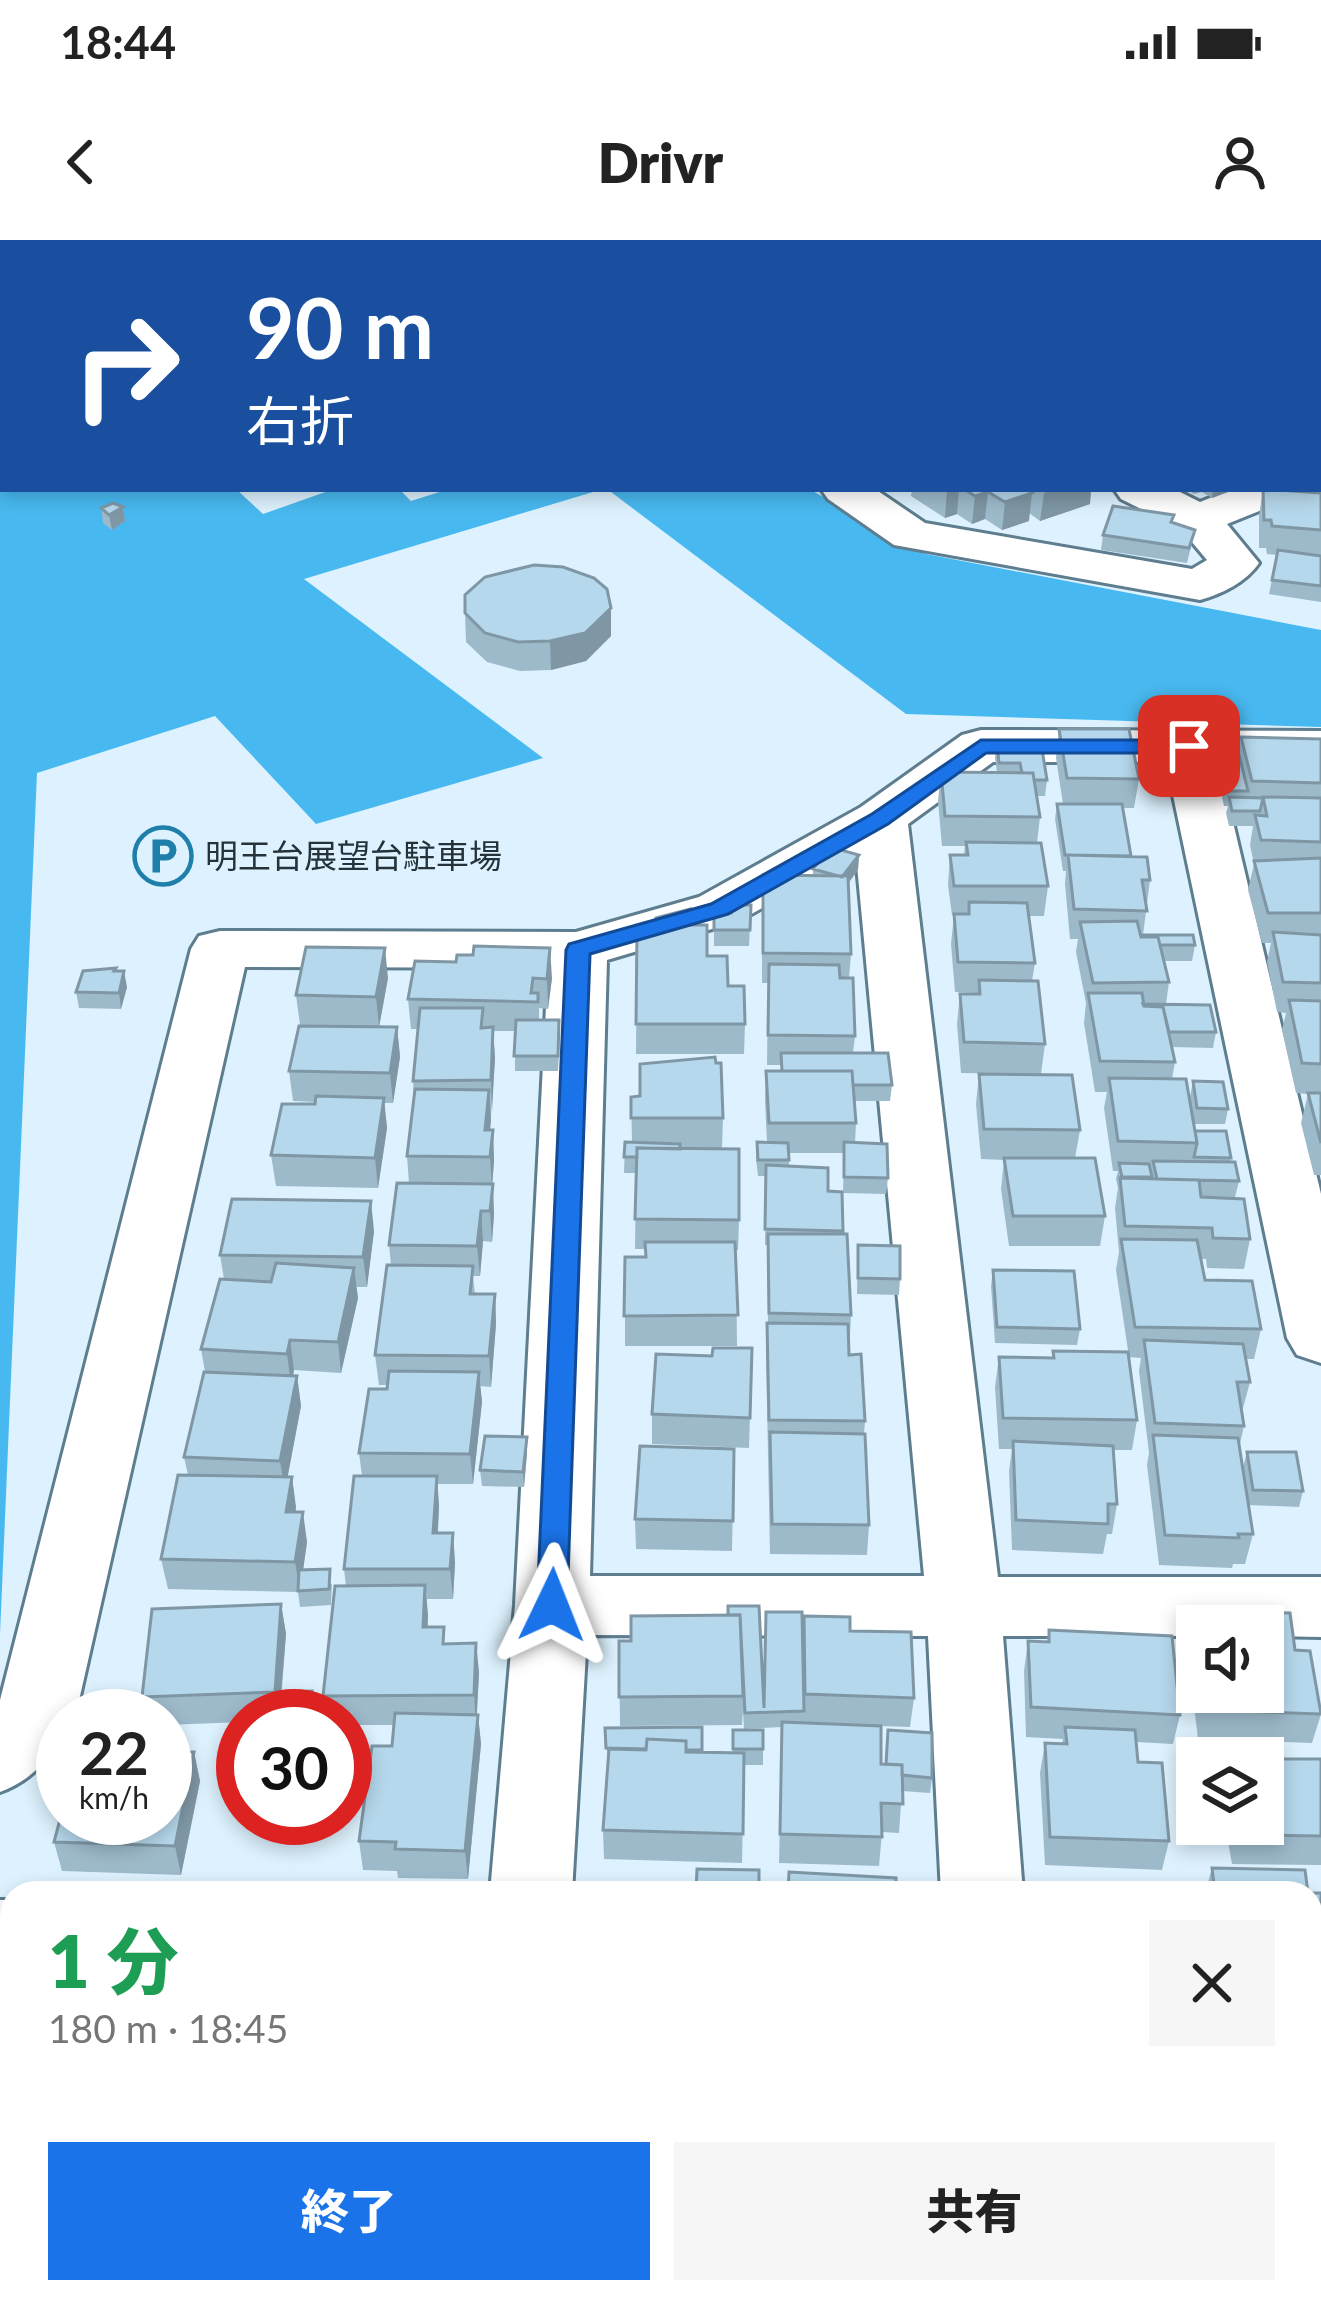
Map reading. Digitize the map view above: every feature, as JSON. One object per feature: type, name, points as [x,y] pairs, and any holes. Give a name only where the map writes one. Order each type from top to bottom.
[{"type":"street","points":[[848,492],[911,535],[1200,585],[1235,563],[1198,519],[1143,492]]},
{"type":"street","points":[[1198,519],[1266,492]]},
{"type":"street","points":[[0,1760],[40,1705],[220,949],[578,950],[719,909],[880,819],[981,746],[1321,746]]},
{"type":"street","points":[[1189,746],[1321,1338]]},
{"type":"street","points":[[880,819],[964,1605],[981,1881]]},
{"type":"street","points":[[532,1881],[552,1605],[578,950]]},
{"type":"street","points":[[552,1605],[1321,1607]]},
{"type":"shaded area","points":[[0,492],[239,492],[263,514],[325,492],[402,492],[411,501],[440,492],[593,492],[304,579],[543,758],[316,824],[215,716],[37,773],[0,1634]]},
{"type":"shaded area","points":[[611,492],[814,492],[926,554],[1321,630],[1321,727],[906,714]]},
{"type":"building","points":[[988,492],[1032,493],[1005,502]]},
{"type":"building","points":[[1263,492],[1321,493],[1321,530],[1272,526],[1271,520],[1264,520]]},
{"type":"building","points":[[113,503],[123,507],[109,515],[101,508]]},
{"type":"building","points":[[1113,506],[1174,515],[1171,522],[1195,530],[1189,548],[1103,535]]},
{"type":"building","points":[[1278,550],[1321,556],[1321,586],[1272,580]]},
{"type":"building","points":[[534,565],[563,567],[594,578],[607,589],[611,608],[585,633],[550,641],[518,642],[485,633],[465,613],[465,595],[485,577]]},
{"type":"building","points":[[1059,729],[1129,729],[1139,779],[1067,778]]},
{"type":"building","points":[[1241,737],[1321,739],[1321,783],[1252,781]]},
{"type":"building","points":[[997,742],[1041,743],[1047,780],[1022,773],[1020,763],[999,763]]},
{"type":"building","points":[[1219,754],[1239,755],[1248,791],[1226,791]]},
{"type":"building","points":[[941,772],[1033,773],[1040,817],[945,816]]},
{"type":"building","points":[[1229,797],[1263,798],[1260,811],[1232,811]]},
{"type":"building","points":[[1263,797],[1321,798],[1321,842],[1261,840],[1255,815],[1267,816]]},
{"type":"building","points":[[1057,804],[1122,804],[1131,856],[1065,855]]},
{"type":"building","points":[[966,842],[1041,843],[1048,886],[954,886],[950,855],[968,855]]},
{"type":"building","points":[[830,847],[859,855],[842,877],[813,869]]},
{"type":"building","points":[[1068,855],[1147,857],[1150,880],[1142,880],[1147,911],[1074,909]]},
{"type":"building","points":[[1321,858],[1321,913],[1268,913],[1254,861]]},
{"type":"building","points":[[763,875],[848,876],[851,954],[763,953]]},
{"type":"building","points":[[969,902],[1027,903],[1035,963],[958,962],[954,914],[969,914]]},
{"type":"building","points":[[732,905],[751,905],[750,930],[714,930],[714,912],[731,913]]},
{"type":"building","points":[[690,909],[687,925],[707,925],[707,956],[727,956],[728,986],[744,986],[745,1024],[636,1024],[637,930],[654,930],[656,918]]},
{"type":"building","points":[[1137,921],[1141,937],[1158,937],[1169,982],[1093,983],[1080,922]]},
{"type":"building","points":[[1273,932],[1321,935],[1321,983],[1283,982]]},
{"type":"building","points":[[1142,935],[1193,935],[1195,945],[1160,945],[1158,937]]},
{"type":"building","points":[[474,946],[550,948],[547,979],[533,978],[531,993],[538,993],[538,1002],[408,999],[415,961],[456,962],[457,955],[473,955]]},
{"type":"building","points":[[306,947],[385,948],[376,997],[296,995]]},
{"type":"building","points":[[769,964],[839,965],[840,978],[853,978],[855,1036],[768,1035]]},
{"type":"building","points":[[116,968],[114,971],[124,971],[119,993],[76,992],[83,971]]},
{"type":"building","points":[[979,980],[1038,981],[1045,1044],[964,1042],[960,994],[980,994]]},
{"type":"building","points":[[1088,993],[1142,993],[1144,1006],[1163,1007],[1175,1062],[1100,1061]]},
{"type":"building","points":[[1289,1000],[1321,1001],[1321,1064],[1302,1063]]},
{"type":"building","points":[[1143,1004],[1210,1005],[1216,1032],[1169,1032],[1163,1007]]},
{"type":"building","points":[[420,1008],[483,1008],[481,1028],[493,1027],[491,1080],[413,1081]]},
{"type":"building","points":[[516,1020],[559,1020],[558,1056],[514,1056]]},
{"type":"building","points":[[299,1026],[397,1027],[390,1073],[289,1071]]},
{"type":"building","points":[[781,1053],[888,1053],[892,1085],[853,1085],[852,1071],[782,1071]]},
{"type":"building","points":[[715,1057],[721,1063],[723,1118],[631,1118],[631,1097],[640,1096],[640,1064]]},
{"type":"building","points":[[766,1071],[852,1071],[856,1123],[769,1123]]},
{"type":"building","points":[[979,1074],[1072,1075],[1080,1130],[984,1129]]},
{"type":"building","points":[[1109,1078],[1186,1079],[1197,1143],[1118,1141]]},
{"type":"building","points":[[1193,1081],[1223,1082],[1228,1109],[1197,1108]]},
{"type":"building","points":[[415,1089],[489,1090],[485,1130],[493,1130],[490,1157],[407,1156]]},
{"type":"building","points":[[1308,1093],[1321,1093],[1321,1143]]},
{"type":"building","points":[[316,1096],[384,1098],[375,1158],[271,1155],[282,1104],[315,1104]]},
{"type":"building","points":[[1195,1131],[1226,1131],[1231,1158],[1194,1157]]},
{"type":"building","points":[[625,1142],[680,1144],[680,1149],[637,1148],[637,1157],[624,1157]]},
{"type":"building","points":[[757,1142],[788,1143],[789,1160],[758,1160]]},
{"type":"building","points":[[844,1142],[887,1144],[888,1178],[844,1177]]},
{"type":"building","points":[[637,1148],[739,1149],[739,1220],[635,1219]]},
{"type":"building","points":[[1004,1158],[1095,1158],[1105,1216],[1013,1216]]},
{"type":"building","points":[[1153,1161],[1235,1162],[1239,1181],[1157,1179]]},
{"type":"building","points":[[1119,1163],[1149,1164],[1152,1177],[1122,1177]]},
{"type":"building","points":[[766,1165],[828,1168],[828,1191],[842,1192],[843,1231],[765,1229]]},
{"type":"building","points":[[1120,1178],[1199,1180],[1201,1197],[1244,1199],[1250,1239],[1213,1238],[1212,1228],[1125,1226]]},
{"type":"building","points":[[397,1183],[493,1184],[490,1211],[481,1211],[477,1246],[389,1245]]},
{"type":"building","points":[[232,1199],[371,1201],[363,1257],[220,1255]]},
{"type":"building","points":[[768,1234],[847,1234],[851,1315],[769,1313]]},
{"type":"building","points":[[1121,1239],[1197,1240],[1205,1280],[1252,1281],[1261,1329],[1135,1327]]},
{"type":"building","points":[[645,1242],[735,1242],[738,1315],[624,1316],[625,1257],[646,1257]]},
{"type":"building","points":[[858,1245],[900,1246],[900,1279],[858,1278]]},
{"type":"building","points":[[276,1263],[354,1268],[338,1342],[290,1340],[287,1354],[201,1349],[220,1279],[271,1282]]},
{"type":"building","points":[[387,1265],[473,1266],[470,1294],[495,1294],[489,1356],[375,1355]]},
{"type":"building","points":[[993,1270],[1074,1271],[1080,1329],[997,1327]]},
{"type":"building","points":[[767,1323],[848,1324],[849,1355],[861,1354],[865,1421],[769,1420]]},
{"type":"building","points":[[1144,1340],[1243,1344],[1250,1382],[1237,1382],[1244,1426],[1155,1423]]},
{"type":"building","points":[[713,1348],[752,1348],[750,1418],[652,1414],[656,1354],[712,1356]]},
{"type":"building","points":[[1053,1351],[1128,1352],[1137,1420],[1003,1418],[999,1357],[1054,1358]]},
{"type":"building","points":[[389,1371],[479,1372],[470,1454],[359,1453],[369,1389],[387,1389]]},
{"type":"building","points":[[204,1372],[297,1376],[280,1461],[184,1457]]},
{"type":"building","points":[[770,1432],[865,1434],[869,1525],[772,1524]]},
{"type":"building","points":[[1153,1435],[1238,1438],[1253,1534],[1238,1534],[1239,1538],[1165,1535]]},
{"type":"building","points":[[485,1436],[527,1437],[523,1472],[480,1470]]},
{"type":"building","points":[[1013,1441],[1113,1446],[1117,1504],[1108,1504],[1108,1524],[1016,1520]]},
{"type":"building","points":[[640,1446],[734,1449],[733,1521],[635,1519]]},
{"type":"building","points":[[1247,1452],[1296,1452],[1303,1491],[1253,1490]]},
{"type":"building","points":[[178,1475],[292,1477],[286,1512],[303,1512],[295,1562],[161,1559]]},
{"type":"building","points":[[354,1476],[437,1476],[433,1533],[453,1533],[450,1569],[344,1569]]},
{"type":"building","points":[[330,1569],[329,1589],[298,1591],[299,1570]]},
{"type":"building","points":[[425,1585],[423,1627],[444,1627],[443,1644],[476,1643],[474,1695],[372,1696],[372,1689],[324,1689],[335,1586]]},
{"type":"building","points":[[281,1604],[275,1689],[216,1689],[216,1694],[192,1695],[192,1689],[143,1689],[152,1609]]},
{"type":"building","points":[[728,1606],[759,1606],[764,1708],[766,1612],[802,1612],[804,1711],[745,1713],[740,1615],[728,1615]]},
{"type":"building","points":[[1284,1613],[1290,1613],[1295,1650],[1310,1651],[1321,1714],[1284,1713]]},
{"type":"building","points":[[740,1615],[743,1696],[619,1697],[619,1641],[631,1641],[631,1616]]},
{"type":"building","points":[[804,1616],[850,1617],[850,1631],[911,1632],[914,1698],[805,1694]]},
{"type":"building","points":[[1049,1630],[1172,1636],[1176,1713],[1180,1715],[1031,1707],[1028,1641],[1049,1642]]},
{"type":"building","points":[[395,1713],[478,1715],[465,1851],[395,1849],[396,1842],[372,1841],[372,1746],[392,1746]]},
{"type":"building","points":[[782,1722],[881,1726],[881,1764],[902,1765],[903,1804],[881,1803],[882,1837],[780,1834]]},
{"type":"building","points":[[702,1727],[702,1750],[686,1750],[686,1741],[647,1739],[646,1749],[606,1748],[605,1728]]},
{"type":"building","points":[[1065,1727],[1135,1730],[1138,1762],[1162,1763],[1169,1841],[1050,1837],[1045,1743],[1067,1744]]},
{"type":"building","points":[[733,1730],[763,1730],[763,1749],[733,1749]]},
{"type":"building","points":[[888,1730],[932,1733],[932,1778],[902,1775],[902,1765],[886,1764]]},
{"type":"building","points":[[647,1739],[686,1741],[686,1752],[744,1753],[743,1834],[603,1830],[609,1749],[646,1750]]},
{"type":"building","points":[[1284,1759],[1321,1759],[1321,1836],[1284,1836]]},
{"type":"building","points":[[1212,1868],[1305,1870],[1306,1881],[1214,1881]]},
{"type":"building","points":[[697,1869],[759,1870],[759,1881],[696,1881]]},
{"type":"building","points":[[789,1872],[896,1878],[896,1881],[789,1881]]},
{"type":"place","name":"明王台展望台駐車場","points":[[163,856]]},
{"type":"route","points":[[552,1605],[578,950],[719,909],[880,819],[981,746],[1189,746]]}]
